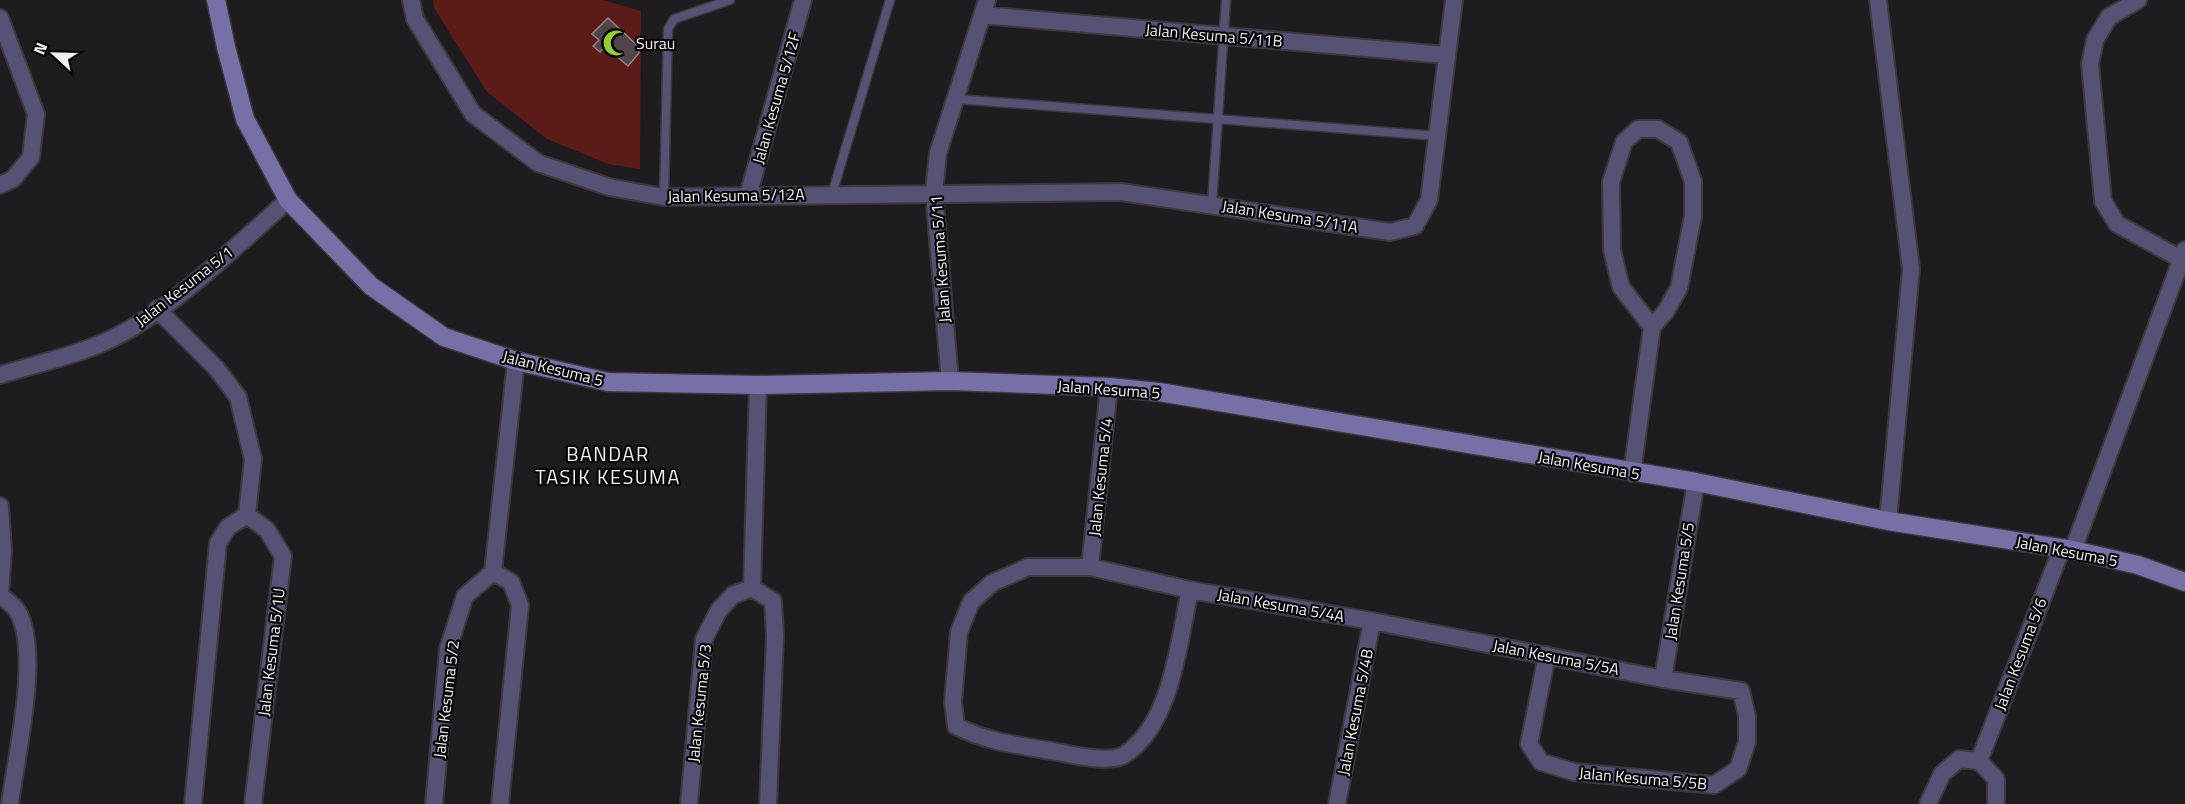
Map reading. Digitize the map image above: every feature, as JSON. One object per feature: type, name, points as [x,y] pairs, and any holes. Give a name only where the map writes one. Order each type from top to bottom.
[{"type":"street","name":"Jalan Kesuma 5","points":[[216,0],[245,119],[288,200],[371,286],[444,337],[516,361],[608,382],[758,385],[950,381],[1109,387],[1159,392],[1696,483],[1888,521],[2067,549],[2138,565],[2185,582]]},
{"type":"street","name":"Jalan Kesuma 5/12A","points":[[411,0],[415,20],[473,114],[538,162],[609,187],[664,197],[934,192]]},
{"type":"street","name":"Jalan Kesuma 5/12F","points":[[748,196],[803,0]]},
{"type":"street","name":"Jalan Kesuma 5/11A","points":[[934,192],[1121,192],[1390,232],[1415,226],[1429,200],[1454,0]]},
{"type":"street","points":[[1878,0],[1911,269],[1888,521]]},
{"type":"street","points":[[2138,0],[2109,16],[2095,40],[2090,64],[2103,201],[2117,224],[2183,254]]},
{"type":"street","name":"Jalan Kesuma 5/11B","points":[[985,8],[1223,36],[1446,55]]},
{"type":"street","name":"Jalan Kesuma 5/11","points":[[950,381],[934,192],[938,153],[985,8]]},
{"type":"street","points":[[0,18],[36,114],[31,157],[13,179],[0,185]]},
{"type":"street","points":[[1632,473],[1652,327],[1666,311],[1679,288],[1694,216],[1694,181],[1679,142],[1658,129],[1638,129],[1624,142],[1611,182],[1612,250],[1621,287],[1652,327]]},
{"type":"street","name":"Jalan Kesuma 5/1","points":[[0,375],[101,344],[157,309],[205,273],[288,200]]},
{"type":"street","name":"Jalan Kesuma 5/6","points":[[1978,761],[2067,549],[2183,254]]},
{"type":"street","points":[[157,309],[217,369],[238,397],[253,459],[247,515],[228,527],[218,543],[193,804]]},
{"type":"street","points":[[500,804],[520,605],[511,582],[493,572],[516,361]]},
{"type":"street","points":[[758,385],[752,588],[773,601],[775,636],[768,804]]},
{"type":"street","name":"Jalan Kesuma 5/4","points":[[1090,567],[1109,387]]},
{"type":"street","name":"Jalan Kesuma 5/5","points":[[1663,679],[1696,483]]},
{"type":"street","points":[[0,506],[3,550],[1,590],[17,610],[26,635],[28,672],[9,804]]},
{"type":"street","name":"Jalan Kesuma 5/1U","points":[[247,515],[267,530],[283,556],[253,804]]},
{"type":"street","name":"Jalan Kesuma 5/4A","points":[[1190,590],[1168,696],[1148,730],[1123,756],[1096,759],[982,739],[956,726],[953,702],[959,632],[971,602],[992,583],[1028,567],[1090,567],[1190,590],[1372,621]]},
{"type":"street","name":"Jalan Kesuma 5/2","points":[[434,804],[448,649],[465,596],[493,572]]},
{"type":"street","name":"Jalan Kesuma 5/3","points":[[689,804],[704,639],[719,610],[733,596],[752,588]]},
{"type":"street","name":"Jalan Kesuma 5/5A","points":[[1372,621],[1663,679],[1741,691]]},
{"type":"street","name":"Jalan Kesuma 5/4B","points":[[1338,804],[1372,621]]},
{"type":"street","name":"Jalan Kesuma 5/5B","points":[[1547,655],[1529,744],[1541,762],[1574,772],[1714,785],[1738,769],[1747,742],[1747,716],[1741,691]]},
{"type":"street","points":[[1928,804],[1942,774],[1959,759],[1978,761],[1996,779],[1996,804]]},
{"type":"lane","points":[[664,197],[668,29],[674,19],[730,0]]},
{"type":"lane","points":[[832,194],[890,0]]},
{"type":"lane","points":[[1212,204],[1226,0]]},
{"type":"lane","points":[[956,99],[1438,136]]},
{"type":"shaded area","points":[[433,0],[603,0],[641,11],[640,169],[608,164],[547,139],[487,92],[434,8]]},
{"type":"building","name":"Surau","points":[[608,18],[639,47],[639,53],[628,66],[605,46],[600,52],[593,46],[599,40],[592,34]]},
{"type":"place","name":"Surau","points":[[616,43]]},
{"type":"district","name":"BANDAR TASIK KESUMA","points":[[608,464]]}]
